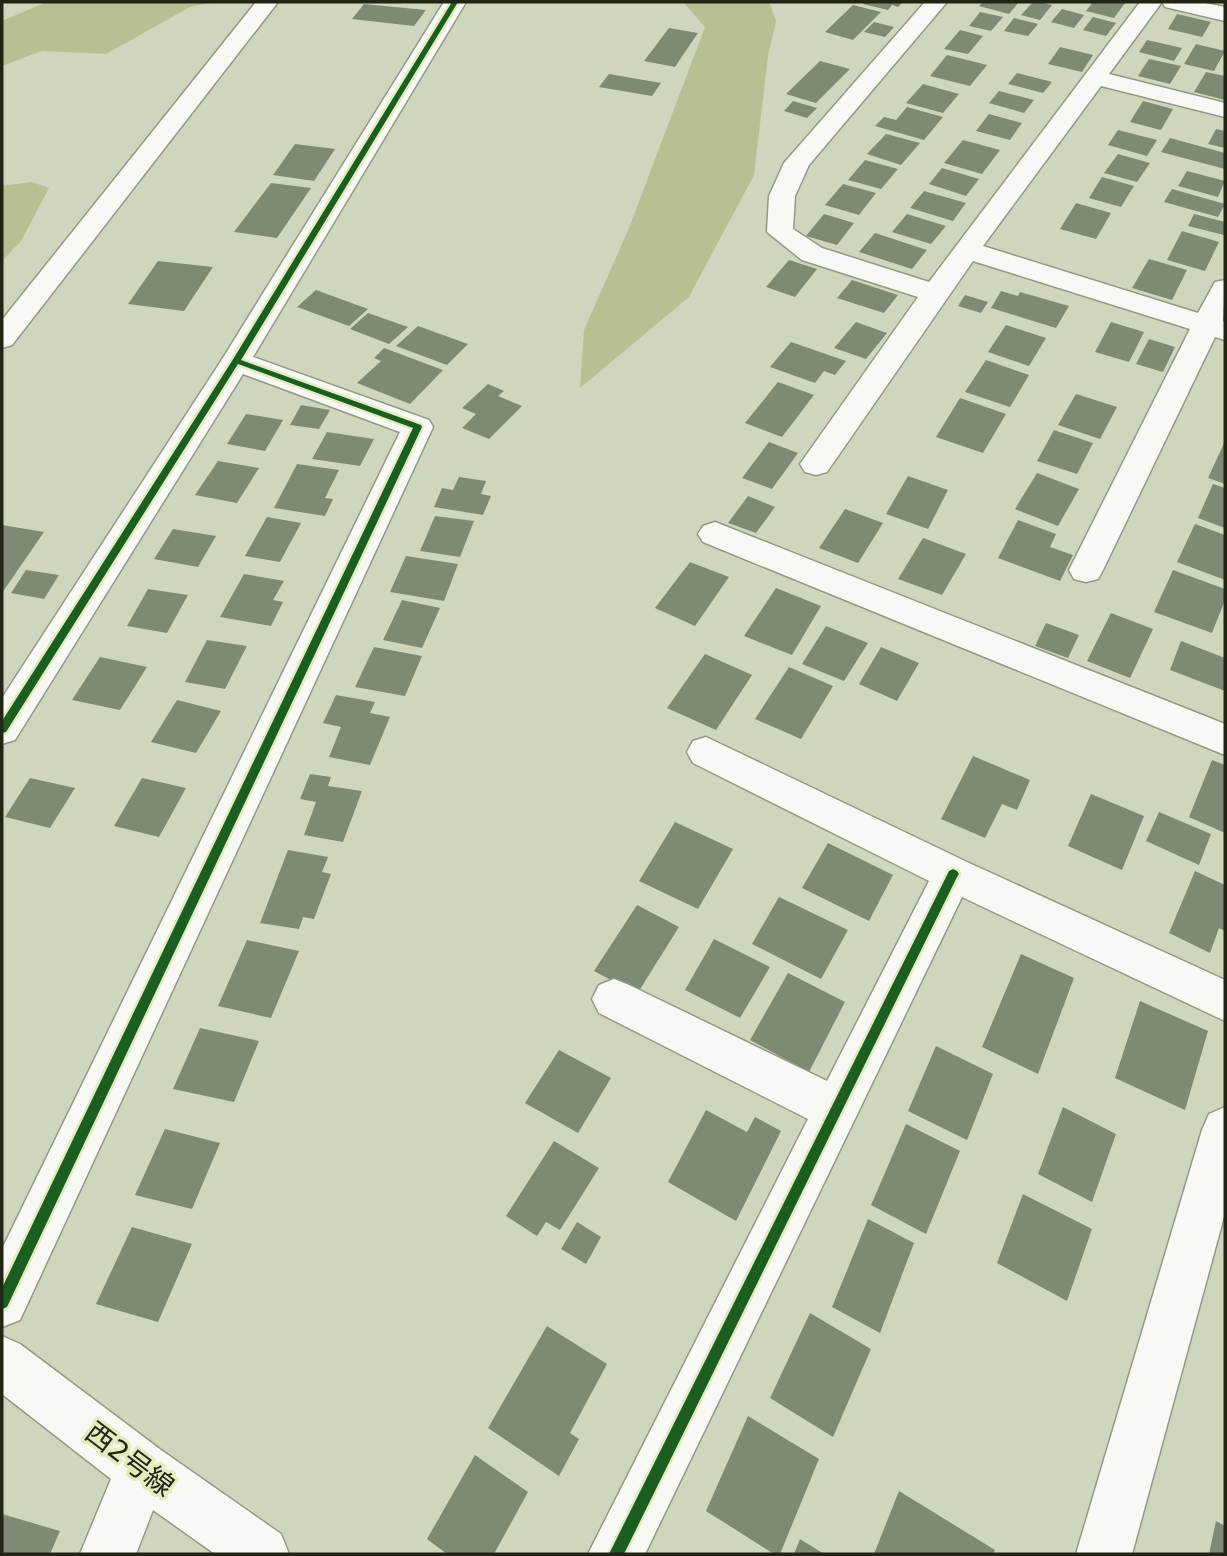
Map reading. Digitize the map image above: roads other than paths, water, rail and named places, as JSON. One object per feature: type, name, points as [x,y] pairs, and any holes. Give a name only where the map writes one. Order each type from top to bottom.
[{"type":"street","points":[[2,339],[267,2]]},
{"type":"street","points":[[2,729],[236,361],[456,2]]},
{"type":"street","points":[[935,293],[812,254],[780,232],[782,196],[797,163],[936,2]]},
{"type":"street","points":[[816,464],[935,293],[1152,2]]},
{"type":"street","points":[[1173,2],[1225,14]]},
{"type":"street","points":[[1096,78],[1225,110]]},
{"type":"street","points":[[967,250],[1216,328]]},
{"type":"street","points":[[1086,570],[1216,328],[1225,288]]},
{"type":"street","points":[[2,1302],[418,427],[236,361]]},
{"type":"street","points":[[715,534],[1225,740]]},
{"type":"street","points":[[706,752],[953,874],[1225,1001]]},
{"type":"street","points":[[616,1554],[953,874]]},
{"type":"street","points":[[614,999],[836,1109]]},
{"type":"street","points":[[1104,1554],[1225,1130]]},
{"type":"street","name":"西2号線","points":[[2,1362],[142,1469],[261,1554]]},
{"type":"street","points":[[108,1554],[142,1469]]}]
